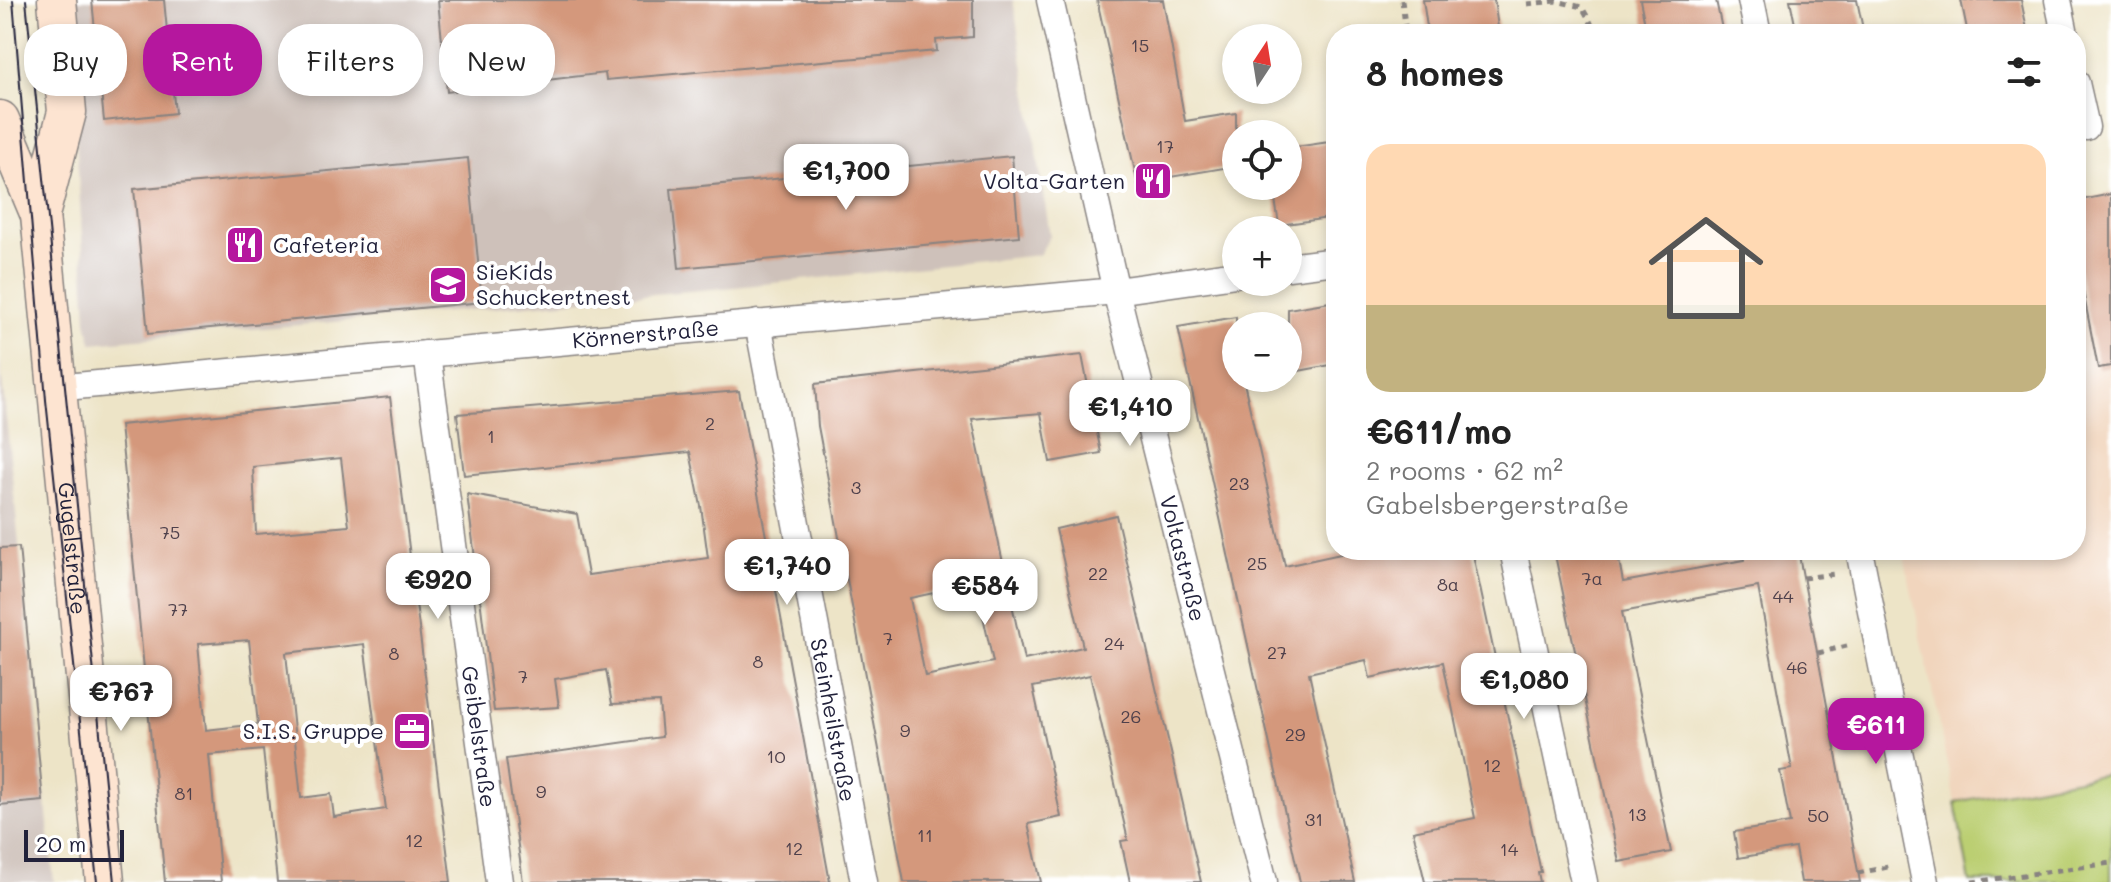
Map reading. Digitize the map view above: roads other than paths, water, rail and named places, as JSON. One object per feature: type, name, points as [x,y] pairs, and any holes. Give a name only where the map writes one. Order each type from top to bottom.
[{"type":"street","name":"Gugelstraße","points":[[40,215],[67,112],[57,0]]},
{"type":"street","name":"Voltastraße","points":[[1050,0],[1116,291],[1264,882]]},
{"type":"street","points":[[1751,0],[1756,24]]},
{"type":"street","points":[[2058,0],[2063,24]]},
{"type":"street","name":"Gugelstraße","points":[[0,120],[40,215],[54,388],[105,882]]},
{"type":"street","points":[[1302,265],[1326,262]]},
{"type":"street","name":"Körnerstraße","points":[[54,388],[1116,291],[1222,276]]},
{"type":"street","name":"Steinheilstraße","points":[[758,323],[864,882]]},
{"type":"street","name":"Geibelstraße","points":[[427,354],[499,882]]},
{"type":"street","points":[[1515,560],[1584,882]]},
{"type":"street","points":[[1861,560],[1925,882]]},
{"type":"tram line","points":[[13,0],[46,400],[97,882]]},
{"type":"tram line","points":[[26,0],[115,882]]},
{"type":"place","name":"Volta-Garten","points":[[1153,181]]},
{"type":"place","name":"Cafeteria","points":[[245,245]]},
{"type":"place","name":"SieKids Schuckertnest","points":[[448,285]]},
{"type":"place","name":"S.I.S. Gruppe","points":[[412,731]]}]
